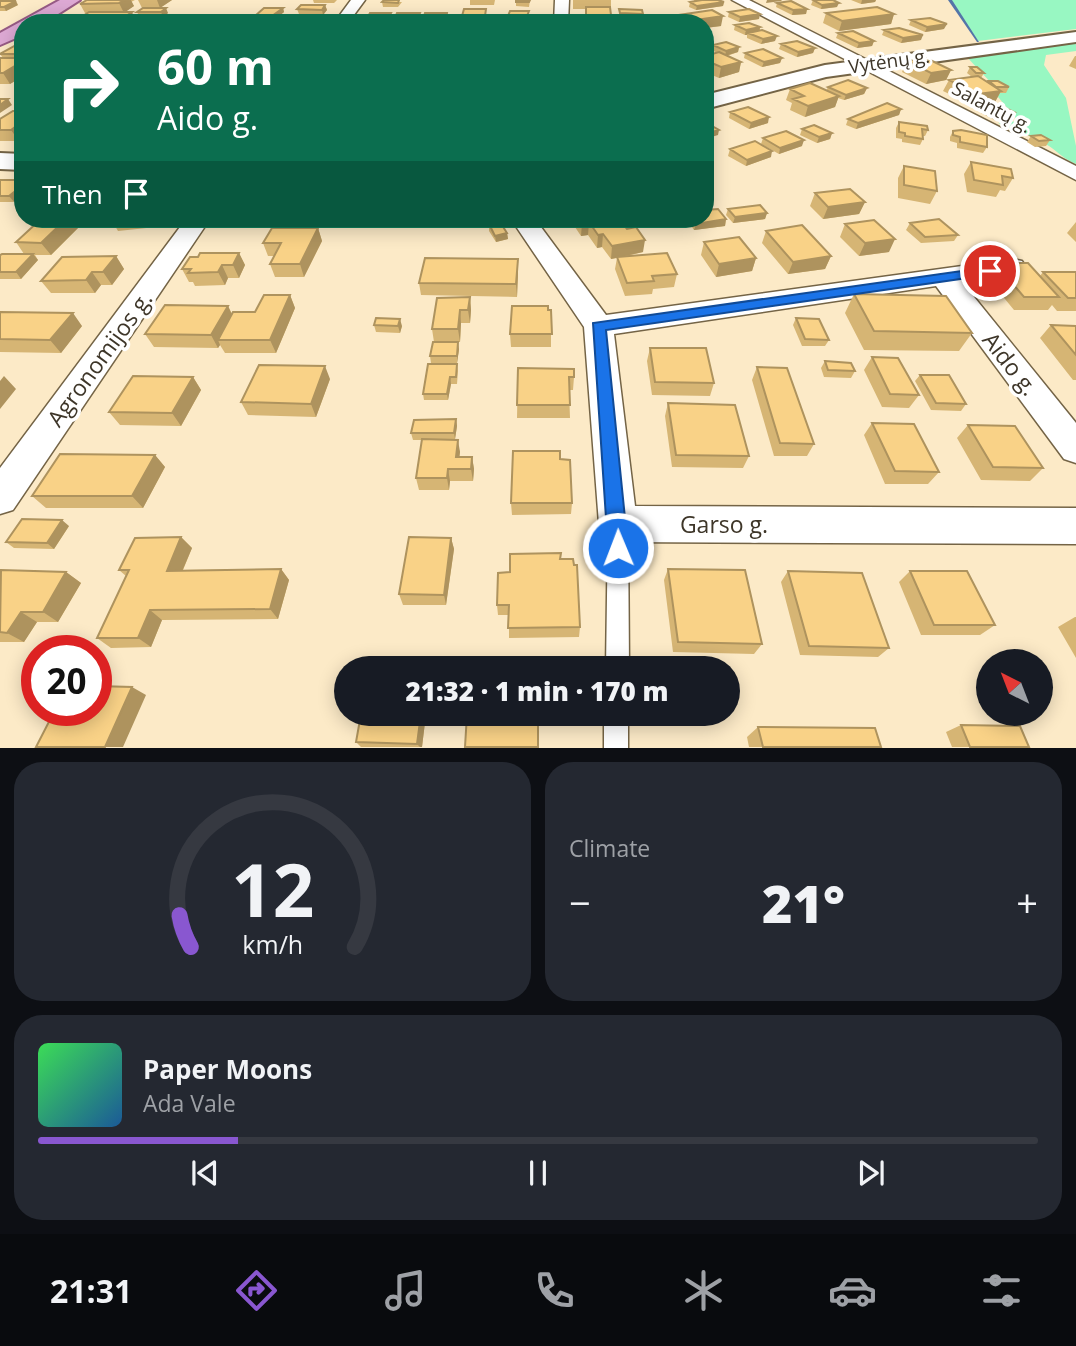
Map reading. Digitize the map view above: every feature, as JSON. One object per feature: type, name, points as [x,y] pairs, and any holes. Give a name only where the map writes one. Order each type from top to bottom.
[{"type":"main road","points":[[47,14],[72,0]]},
{"type":"main road","name":"Vytėnų g.","points":[[714,100],[814,73],[865,64],[1076,37]]},
{"type":"street","name":"Salantų g.","points":[[739,0],[1076,174]]},
{"type":"street","name":"Agronomijos g.","points":[[0,498],[192,228]]},
{"type":"street","points":[[529,228],[598,326],[618,524]]},
{"type":"street","points":[[598,326],[1013,267]]},
{"type":"street","name":"Aido g.","points":[[944,278],[1076,449]]},
{"type":"street","name":"Garso g.","points":[[618,524],[1076,526]]},
{"type":"lane","points":[[617,656],[618,524]]},
{"type":"lane","points":[[616,726],[616,747]]},
{"type":"green space","points":[[950,0],[1076,0],[1076,29],[978,41]]},
{"type":"green space","points":[[1076,41],[1076,51],[1046,55],[1044,65],[1066,98],[1076,146],[1076,164],[1043,142],[998,123],[1018,121],[994,92],[995,87],[965,55]]},
{"type":"building","points":[[87,0],[125,0],[119,3],[80,4]]},
{"type":"building","points":[[399,0],[398,3],[382,2]]},
{"type":"building","points":[[813,0],[833,0],[839,3],[822,5]]},
{"type":"building","points":[[0,1],[16,1],[0,7]]},
{"type":"building","points":[[791,1],[807,9],[793,10],[777,3]]},
{"type":"building","points":[[690,2],[724,2],[697,6]]},
{"type":"building","points":[[301,5],[325,5],[322,10],[297,9]]},
{"type":"building","points":[[586,7],[610,7],[611,14],[586,14]]},
{"type":"building","points":[[877,7],[894,14],[842,21],[826,13]]},
{"type":"building","points":[[143,8],[166,8],[161,12],[137,12]]},
{"type":"building","points":[[264,8],[283,8],[275,14],[257,14]]},
{"type":"building","points":[[464,9],[486,9],[485,14],[463,14]]},
{"type":"building","points":[[619,9],[642,10],[643,14],[620,13]]},
{"type":"building","points":[[749,9],[760,14],[740,17],[729,12]]},
{"type":"building","points":[[712,10],[723,16],[714,17],[714,14],[685,14]]},
{"type":"building","points":[[510,11],[529,11],[528,14],[509,14]]},
{"type":"building","points":[[89,12],[132,12],[129,14],[86,14]]},
{"type":"building","points":[[930,18],[947,24],[927,27],[911,20]]},
{"type":"building","points":[[749,23],[760,27],[746,30],[735,25]]},
{"type":"building","points":[[899,28],[923,35],[903,38],[884,30]]},
{"type":"building","points":[[762,30],[777,36],[763,39],[748,33]]},
{"type":"building","points":[[853,31],[874,41],[859,43],[838,33]]},
{"type":"building","points":[[797,41],[815,48],[798,52],[781,44]]},
{"type":"building","points":[[726,42],[739,47],[726,51],[714,45]]},
{"type":"building","points":[[14,46],[14,54],[0,54]]},
{"type":"building","points":[[763,49],[782,58],[764,62],[745,53]]},
{"type":"building","points":[[719,52],[741,62],[721,67],[714,64],[714,53]]},
{"type":"building","points":[[0,58],[14,58],[14,66],[0,73]]},
{"type":"building","points":[[926,58],[951,70],[931,73],[907,61]]},
{"type":"building","points":[[970,67],[977,67],[984,73],[976,73]]},
{"type":"building","points":[[978,76],[1001,91],[978,94],[949,80]]},
{"type":"building","points":[[848,80],[867,88],[846,95],[828,87]]},
{"type":"building","points":[[989,81],[998,81],[1009,87],[996,87]]},
{"type":"building","points":[[810,83],[839,96],[808,106],[793,99],[804,96],[790,89]]},
{"type":"building","points":[[887,103],[901,109],[858,123],[848,119]]},
{"type":"building","points":[[999,105],[1014,112],[999,115],[984,107]]},
{"type":"building","points":[[748,107],[769,117],[751,123],[730,112]]},
{"type":"building","points":[[14,111],[14,128],[0,130],[0,119]]},
{"type":"building","points":[[899,122],[927,126],[928,130],[922,129],[923,139],[905,136],[905,133],[899,132]]},
{"type":"building","points":[[814,125],[832,133],[819,137],[802,129]]},
{"type":"building","points":[[786,131],[804,140],[780,148],[763,138]]},
{"type":"building","points":[[953,131],[987,135],[987,147],[960,142],[960,137],[953,135]]},
{"type":"building","points":[[1041,135],[1050,140],[1039,141],[1031,136]]},
{"type":"building","points":[[755,141],[772,151],[747,160],[730,149]]},
{"type":"building","points":[[971,162],[1011,169],[1013,178],[1002,176],[1003,185],[974,180]]},
{"type":"building","points":[[904,166],[935,171],[937,191],[904,185]]},
{"type":"building","points":[[0,180],[14,180],[14,192],[9,196],[0,196]]},
{"type":"building","points":[[850,189],[865,202],[828,207],[815,193]]},
{"type":"building","points":[[760,205],[767,213],[735,217],[728,209]]},
{"type":"building","points":[[714,209],[718,209],[726,219],[714,221]]},
{"type":"building","points":[[939,219],[958,235],[925,237],[910,223]]},
{"type":"building","points":[[874,220],[895,239],[865,243],[845,224]]},
{"type":"building","points":[[802,225],[831,256],[793,262],[766,231]]},
{"type":"building","points":[[31,228],[57,228],[41,243],[16,242]]},
{"type":"building","points":[[272,228],[318,228],[300,264],[270,264],[281,243],[263,243]]},
{"type":"building","points":[[491,228],[504,228],[507,233],[495,236]]},
{"type":"building","points":[[593,228],[637,228],[645,240],[612,246],[603,234],[598,235]]},
{"type":"building","points":[[739,237],[756,258],[719,264],[704,242]]},
{"type":"building","points":[[200,253],[239,253],[233,265],[222,265],[218,272],[188,273],[191,269],[182,269],[190,257],[198,257]]},
{"type":"building","points":[[667,253],[677,274],[652,276],[654,281],[627,283],[617,257]]},
{"type":"building","points":[[2,254],[33,254],[16,272],[0,272]]},
{"type":"building","points":[[116,256],[103,272],[92,272],[86,280],[41,281],[62,257]]},
{"type":"building","points":[[425,258],[518,259],[516,284],[419,283]]},
{"type":"building","points":[[995,263],[1028,263],[1059,297],[1024,297]]},
{"type":"building","points":[[1043,272],[1076,272],[1076,298],[1068,298]]},
{"type":"building","points":[[854,294],[946,296],[972,333],[874,331]]},
{"type":"building","points":[[264,295],[290,295],[270,340],[218,340],[233,312],[255,312]]},
{"type":"building","points":[[470,297],[468,310],[460,310],[458,329],[432,329],[437,298]]},
{"type":"building","points":[[165,305],[228,306],[211,335],[145,334]]},
{"type":"building","points":[[512,306],[548,306],[548,310],[551,310],[552,334],[510,334]]},
{"type":"building","points":[[0,312],[73,313],[50,340],[0,339]]},
{"type":"building","points":[[376,318],[400,319],[398,326],[374,325]]},
{"type":"building","points":[[796,318],[819,319],[829,340],[805,339]]},
{"type":"building","points":[[1051,325],[1076,326],[1076,355]]},
{"type":"building","points":[[433,342],[458,342],[457,356],[430,356]]},
{"type":"building","points":[[650,348],[706,348],[714,383],[655,382]]},
{"type":"building","points":[[872,357],[898,358],[919,395],[890,394]]},
{"type":"building","points":[[825,361],[851,363],[855,371],[828,370]]},
{"type":"building","points":[[428,364],[457,364],[456,377],[450,377],[447,394],[423,394]]},
{"type":"building","points":[[259,365],[325,366],[311,404],[241,402]]},
{"type":"building","points":[[757,367],[787,368],[814,444],[780,443]]},
{"type":"building","points":[[518,368],[574,369],[574,377],[569,377],[570,405],[517,405]]},
{"type":"building","points":[[920,375],[949,375],[966,404],[936,403]]},
{"type":"building","points":[[133,376],[193,377],[172,413],[109,412]]},
{"type":"building","points":[[668,403],[735,405],[749,456],[676,455]]},
{"type":"building","points":[[456,419],[454,433],[411,433],[414,420]]},
{"type":"building","points":[[872,423],[914,424],[939,472],[895,471]]},
{"type":"building","points":[[968,425],[1015,426],[1043,468],[993,467]]},
{"type":"building","points":[[422,439],[458,440],[456,457],[472,457],[471,469],[448,469],[447,478],[416,478]]},
{"type":"building","points":[[513,451],[560,451],[560,459],[570,460],[572,503],[511,503]]},
{"type":"building","points":[[60,454],[155,455],[132,496],[32,496]]},
{"type":"building","points":[[22,519],[62,520],[47,543],[6,542]]},
{"type":"building","points":[[181,537],[167,571],[281,569],[270,609],[150,610],[138,638],[98,635],[129,570],[119,570],[135,538]]},
{"type":"building","points":[[409,537],[451,538],[444,595],[399,594]]},
{"type":"building","points":[[561,553],[560,559],[573,559],[574,565],[577,565],[580,627],[508,628],[509,605],[497,605],[498,573],[510,572],[510,554]]},
{"type":"building","points":[[668,569],[745,570],[762,644],[678,642]]},
{"type":"building","points":[[1,570],[66,572],[43,612],[21,612],[7,633],[0,632]]},
{"type":"building","points":[[788,571],[862,573],[889,648],[809,646]]},
{"type":"building","points":[[910,571],[967,571],[995,625],[934,625]]},
{"type":"building","points":[[112,686],[132,687],[105,747],[36,747],[47,726],[112,726]]},
{"type":"building","points":[[961,725],[1020,726],[1029,747],[970,747]]},
{"type":"building","points":[[359,726],[419,726],[417,744],[356,742]]},
{"type":"building","points":[[466,726],[538,726],[538,747],[465,747]]},
{"type":"building","points":[[758,727],[875,728],[881,747],[763,747]]},
{"type":"waterway","points":[[950,0],[978,41]]},
{"type":"route","points":[[618,548],[618,524],[598,326],[990,271]]}]
